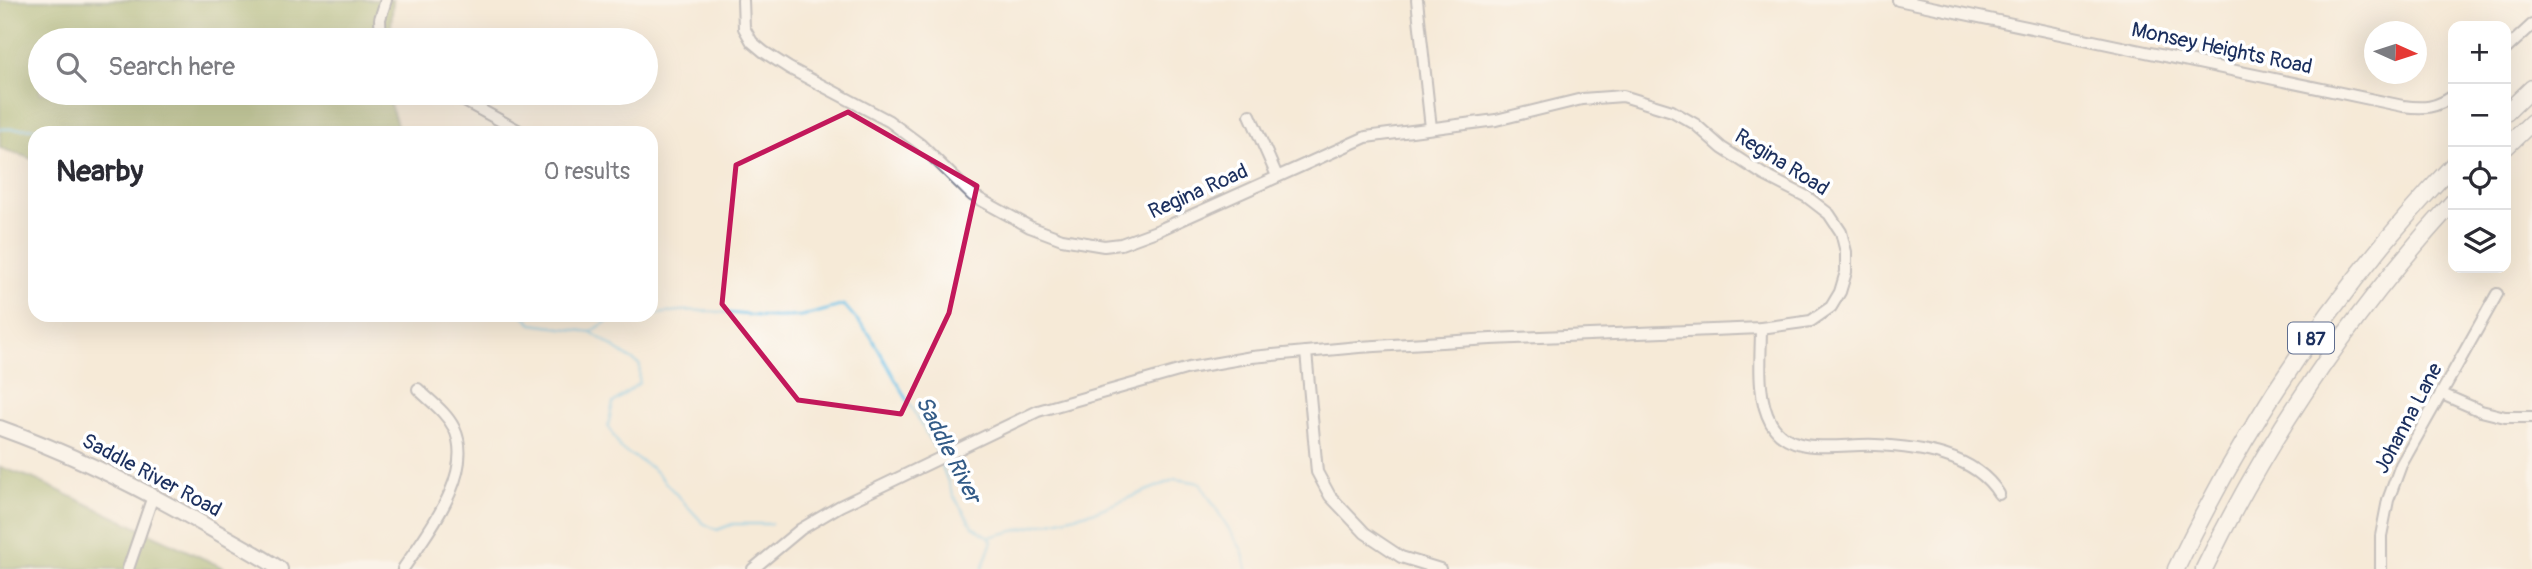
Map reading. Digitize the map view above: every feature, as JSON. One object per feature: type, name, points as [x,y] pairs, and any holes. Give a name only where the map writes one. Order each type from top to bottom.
[{"type":"highway","points":[[2511,108],[2532,88]]},
{"type":"highway","points":[[2511,142],[2532,122]]},
{"type":"highway","name":"I 87","points":[[2176,569],[2246,439],[2306,346],[2387,239],[2448,171]]},
{"type":"highway","name":"I 87","points":[[2204,569],[2266,452],[2319,370],[2384,283],[2448,208]]},
{"type":"main road","name":"Saddle River Road","points":[[0,428],[100,468],[280,569]]},
{"type":"street","points":[[380,28],[386,0]]},
{"type":"street","name":"Regina Road","points":[[743,0],[744,27],[752,42],[764,52],[889,121],[920,144],[972,195],[1030,227],[1062,239],[1104,246],[1121,244],[1159,230],[1366,137],[1496,120],[1582,99],[1623,96],[1672,111],[1695,124],[1722,148],[1764,176],[1807,197],[1829,214],[1841,232],[1846,252],[1846,272],[1840,292],[1830,307],[1811,321],[1761,328],[1492,339],[1252,357],[1189,368],[1038,411],[840,506],[801,529],[753,569]]},
{"type":"street","points":[[1417,0],[1432,128]]},
{"type":"street","name":"Monsey Heights Road","points":[[1898,0],[2403,106],[2423,109],[2438,106],[2448,99]]},
{"type":"street","points":[[2511,44],[2532,25]]},
{"type":"street","points":[[472,105],[510,126]]},
{"type":"street","points":[[1250,115],[1277,176]]},
{"type":"street","name":"Johanna Lane","points":[[2381,569],[2381,536],[2388,500],[2402,465],[2497,294]]},
{"type":"street","points":[[1761,328],[1763,400],[1771,423],[1783,437],[1802,444],[1873,444],[1908,448],[1952,458],[1976,469],[1991,481],[1999,494]]},
{"type":"street","points":[[1307,352],[1317,472],[1330,496],[1365,533],[1401,557],[1440,569]]},
{"type":"street","points":[[404,569],[451,490],[460,453],[455,429],[446,415],[418,389]]},
{"type":"street","points":[[2442,394],[2481,411],[2505,417],[2532,417]]},
{"type":"street","points":[[128,569],[153,496]]},
{"type":"street","points":[[1396,569],[1401,557]]},
{"type":"highlighted area","points":[[848,112],[977,186],[949,313],[901,414],[798,400],[722,304],[736,165]]},
{"type":"green space","points":[[0,0],[393,0],[391,28],[28,28],[28,105],[390,105],[398,126],[28,126],[28,158],[0,148]]},
{"type":"green space","points":[[0,467],[32,478],[226,569],[0,569]]},
{"type":"waterway","name":"Saddle River","points":[[0,129],[28,128]]},
{"type":"waterway","name":"Saddle River","points":[[658,314],[704,311],[782,317],[806,315],[844,305],[870,335],[938,454]]},
{"type":"waterway","name":"Saddle River","points":[[530,322],[591,332],[606,322]]},
{"type":"waterway","points":[[591,332],[640,365],[639,383],[613,403],[608,426],[621,449],[652,468],[703,523],[717,530],[733,524],[771,524]]},
{"type":"waterway","name":"Saddle River","points":[[940,461],[953,495],[973,527],[989,537],[1096,511],[1176,479],[1200,483],[1242,550],[1247,569]]},
{"type":"waterway","points":[[982,569],[992,541],[989,537]]}]
